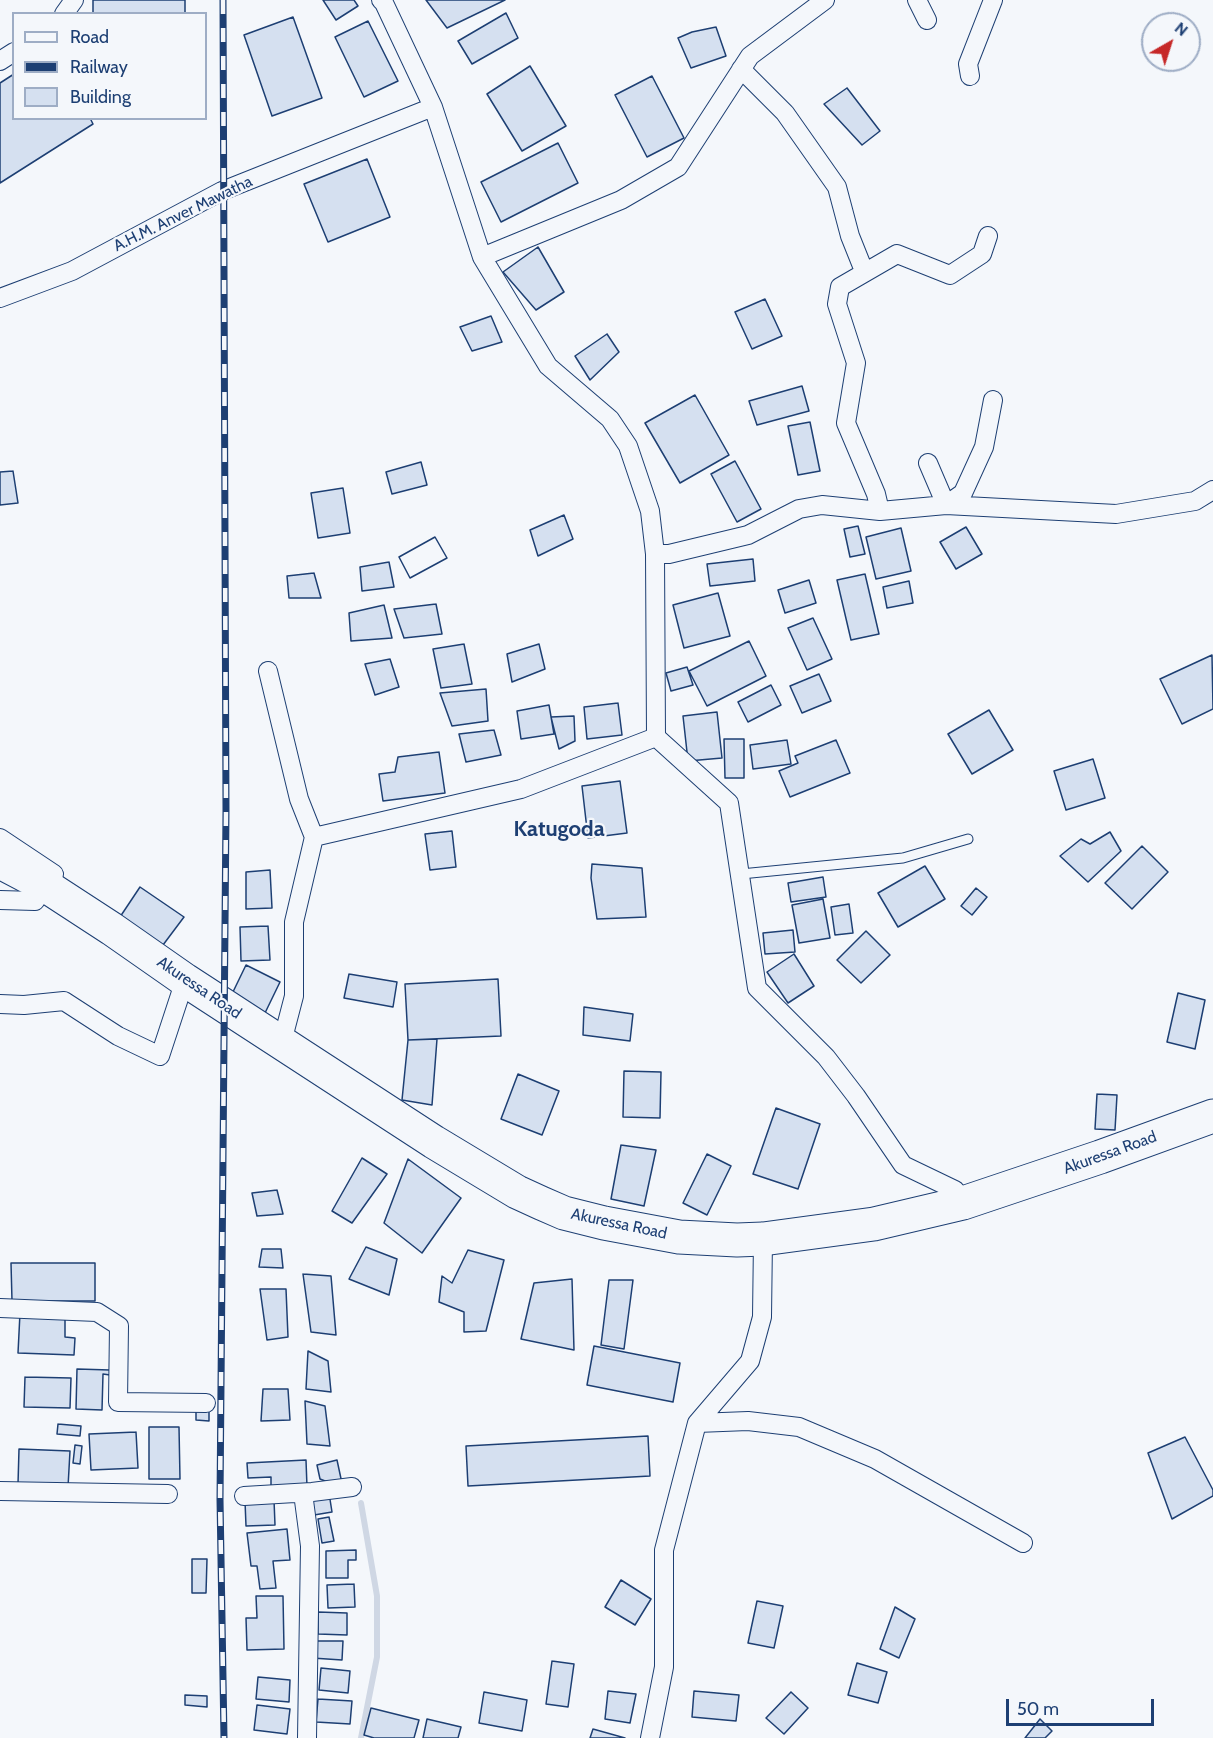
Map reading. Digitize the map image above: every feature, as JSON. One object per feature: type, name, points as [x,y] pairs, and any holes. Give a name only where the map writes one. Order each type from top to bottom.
[{"type":"highway","name":"Akuressa Road","points":[[0,862],[46,886],[185,980],[434,1142],[517,1192],[564,1213],[604,1223],[679,1237],[737,1240],[763,1239],[874,1224],[963,1203],[1101,1157],[1213,1116]]},
{"type":"street","points":[[381,0],[433,107],[482,257],[548,366],[610,419],[628,446],[650,511],[655,554],[656,736],[729,803],[757,988],[826,1058],[856,1096],[903,1165],[955,1190],[963,1203]]},
{"type":"street","points":[[482,257],[621,200],[678,167],[750,56],[825,0]]},
{"type":"street","points":[[917,0],[927,20]]},
{"type":"street","points":[[970,76],[968,64],[993,0]]},
{"type":"street","points":[[741,69],[785,113],[837,187],[850,236],[864,271]]},
{"type":"street","name":"A.H.M. Anver Mawatha","points":[[0,298],[72,271],[222,191],[433,107]]},
{"type":"street","points":[[880,511],[876,494],[846,423],[856,363],[837,304],[840,287],[864,271],[897,254],[950,275],[982,254],[988,236]]},
{"type":"street","points":[[946,505],[963,493],[984,447],[993,400]]},
{"type":"street","points":[[928,464],[946,505]]},
{"type":"street","points":[[655,554],[669,554],[748,535],[799,509],[822,505],[880,511],[946,505],[1116,514],[1195,501],[1213,490]]},
{"type":"street","points":[[268,671],[299,799],[314,837],[294,922],[294,996],[282,1042]]},
{"type":"street","points":[[314,837],[521,789],[656,736]]},
{"type":"street","points":[[0,838],[54,874],[35,901],[0,900]]},
{"type":"street","points":[[0,1004],[24,1005],[64,1001],[118,1036],[160,1056],[185,980]]},
{"type":"street","points":[[650,1738],[664,1667],[664,1550],[697,1423],[750,1361],[762,1317],[763,1239]]},
{"type":"street","points":[[0,1308],[97,1312],[119,1326],[118,1402],[206,1403]]},
{"type":"street","points":[[697,1423],[748,1421],[799,1427],[875,1459],[1023,1543]]},
{"type":"street","points":[[244,1496],[303,1493],[352,1487]]},
{"type":"street","points":[[0,1491],[168,1494]]},
{"type":"street","points":[[303,1493],[310,1546],[307,1738]]},
{"type":"lane","points":[[741,874],[903,858],[968,839]]},
{"type":"building","points":[[93,0],[185,0],[185,12],[93,12]]},
{"type":"building","points":[[323,0],[354,0],[358,6],[336,20]]},
{"type":"building","points":[[426,0],[505,0],[447,28]]},
{"type":"building","points":[[506,13],[518,38],[472,64],[458,41]]},
{"type":"building","points":[[293,17],[322,98],[272,116],[244,35]]},
{"type":"building","points":[[368,21],[398,81],[364,97],[335,37]]},
{"type":"building","points":[[716,27],[726,56],[691,68],[678,38],[692,32]]},
{"type":"building","points":[[530,66],[566,126],[522,151],[487,94]]},
{"type":"building","points":[[12,75],[12,120],[91,120],[93,124],[0,183],[0,83]]},
{"type":"building","points":[[652,76],[684,138],[647,157],[615,95]]},
{"type":"building","points":[[847,88],[880,131],[862,145],[824,104]]},
{"type":"building","points":[[558,143],[578,183],[501,222],[481,182]]},
{"type":"building","points":[[367,159],[390,217],[328,242],[304,184]]},
{"type":"building","points":[[538,247],[564,292],[536,310],[503,272]]},
{"type":"building","points":[[765,299],[782,336],[752,349],[735,312]]},
{"type":"building","points":[[491,316],[502,342],[472,351],[460,327]]},
{"type":"building","points":[[607,334],[619,352],[590,380],[575,356]]},
{"type":"building","points":[[802,386],[809,411],[757,425],[749,401]]},
{"type":"building","points":[[695,395],[729,455],[680,483],[645,423]]},
{"type":"building","points":[[810,422],[820,471],[798,475],[788,426]]},
{"type":"building","points":[[735,461],[761,509],[737,522],[711,474]]},
{"type":"building","points":[[421,462],[427,485],[392,494],[386,472]]},
{"type":"building","points":[[13,471],[18,503],[0,505],[0,472]]},
{"type":"building","points":[[343,488],[350,533],[318,538],[311,493]]},
{"type":"building","points":[[564,515],[573,539],[538,556],[530,530]]},
{"type":"building","points":[[858,526],[865,554],[850,557],[844,529]]},
{"type":"building","points":[[966,527],[982,554],[956,569],[940,542]]},
{"type":"building","points":[[901,528],[911,571],[876,579],[866,537]]},
{"type":"building","points":[[435,537],[447,558],[410,578],[399,557]]},
{"type":"building","points":[[435,537],[447,558],[410,578],[399,557]]},
{"type":"building","points":[[753,559],[755,581],[710,586],[707,564]]},
{"type":"building","points":[[389,562],[394,587],[362,591],[360,567]]},
{"type":"building","points":[[314,573],[321,598],[289,598],[287,576]]},
{"type":"building","points":[[865,574],[879,634],[851,640],[837,580]]},
{"type":"building","points":[[809,580],[816,603],[785,613],[778,590]]},
{"type":"building","points":[[909,581],[913,603],[887,608],[883,587]]},
{"type":"building","points":[[718,593],[730,636],[684,648],[673,605]]},
{"type":"building","points":[[436,604],[442,634],[404,638],[394,609]]},
{"type":"building","points":[[384,605],[392,638],[351,641],[349,613]]},
{"type":"building","points":[[813,618],[832,659],[807,670],[788,628]]},
{"type":"building","points":[[749,641],[766,676],[707,706],[689,671]]},
{"type":"building","points":[[464,644],[472,684],[441,688],[433,649]]},
{"type":"building","points":[[539,644],[545,669],[512,682],[507,654]]},
{"type":"building","points":[[1212,655],[1213,709],[1182,724],[1160,679]]},
{"type":"building","points":[[390,659],[399,687],[375,695],[365,664]]},
{"type":"building","points":[[687,667],[693,685],[671,691],[666,673]]},
{"type":"building","points":[[819,674],[831,701],[802,713],[790,686]]},
{"type":"building","points":[[771,685],[781,705],[748,722],[738,702]]},
{"type":"building","points":[[486,689],[488,721],[452,726],[440,693]]},
{"type":"building","points":[[618,703],[622,735],[587,739],[584,707]]},
{"type":"building","points":[[549,705],[554,734],[521,739],[517,711]]},
{"type":"building","points":[[989,710],[1013,750],[972,774],[948,734]]},
{"type":"building","points":[[717,712],[722,758],[688,761],[683,716]]},
{"type":"building","points":[[574,716],[575,741],[559,749],[551,717]]},
{"type":"building","points":[[494,730],[501,755],[466,762],[459,734]]},
{"type":"building","points":[[724,739],[744,739],[744,778],[725,778]]},
{"type":"building","points":[[787,740],[791,764],[753,769],[750,745]]},
{"type":"building","points":[[836,740],[850,773],[790,797],[779,771],[798,763],[795,756]]},
{"type":"building","points":[[439,752],[445,793],[383,801],[379,774],[395,772],[398,757]]},
{"type":"building","points":[[1093,759],[1105,798],[1066,810],[1054,771]]},
{"type":"building","points":[[620,781],[627,833],[588,838],[582,786]]},
{"type":"building","points":[[452,831],[456,867],[430,870],[425,834]]},
{"type":"building","points":[[1110,832],[1121,851],[1088,882],[1060,856],[1081,839],[1090,844]]},
{"type":"building","points":[[1142,846],[1168,872],[1132,909],[1105,883]]},
{"type":"building","points":[[592,864],[642,868],[646,917],[597,919],[591,878]]},
{"type":"building","points":[[925,866],[945,899],[898,927],[878,893]]},
{"type":"building","points":[[270,870],[272,908],[246,909],[246,872]]},
{"type":"building","points":[[823,877],[826,897],[791,902],[788,883]]},
{"type":"building","points":[[140,887],[184,917],[157,953],[120,917]]},
{"type":"building","points":[[976,888],[987,897],[972,915],[961,906]]},
{"type":"building","points":[[823,899],[830,938],[799,943],[792,905]]},
{"type":"building","points":[[849,904],[853,933],[835,935],[831,907]]},
{"type":"building","points":[[268,926],[270,960],[241,961],[240,927]]},
{"type":"building","points":[[793,930],[795,952],[765,954],[763,933]]},
{"type":"building","points":[[866,931],[890,955],[861,983],[837,960]]},
{"type":"building","points":[[794,954],[814,986],[788,1003],[767,972]]},
{"type":"building","points":[[246,965],[280,982],[265,1013],[231,996]]},
{"type":"building","points":[[349,974],[397,982],[393,1007],[344,998]]},
{"type":"building","points":[[498,979],[501,1036],[408,1040],[405,984]]},
{"type":"building","points":[[1178,993],[1205,1000],[1195,1049],[1167,1042]]},
{"type":"building","points":[[584,1007],[633,1014],[630,1041],[583,1035]]},
{"type":"building","points":[[437,1039],[432,1105],[402,1100],[408,1040]]},
{"type":"building","points":[[624,1071],[661,1072],[660,1118],[623,1117]]},
{"type":"building","points":[[518,1074],[559,1091],[542,1135],[501,1119]]},
{"type":"building","points":[[1097,1094],[1117,1095],[1115,1130],[1095,1129]]},
{"type":"building","points":[[776,1108],[820,1124],[798,1189],[753,1174]]},
{"type":"building","points":[[621,1145],[656,1150],[644,1206],[611,1199]]},
{"type":"building","points":[[707,1154],[731,1166],[707,1215],[683,1203]]},
{"type":"building","points":[[362,1158],[387,1174],[352,1223],[332,1211]]},
{"type":"building","points":[[408,1159],[461,1198],[422,1253],[384,1223]]},
{"type":"building","points":[[277,1190],[283,1214],[257,1216],[252,1193]]},
{"type":"building","points":[[366,1247],[397,1259],[389,1295],[349,1279]]},
{"type":"building","points":[[262,1249],[281,1249],[283,1268],[259,1267]]},
{"type":"building","points":[[468,1250],[504,1260],[486,1331],[464,1332],[464,1312],[439,1302],[442,1276],[452,1283]]},
{"type":"building","points":[[11,1263],[95,1263],[95,1301],[12,1301]]},
{"type":"building","points":[[303,1274],[331,1276],[336,1335],[311,1332]]},
{"type":"building","points":[[572,1279],[574,1350],[521,1339],[534,1283]]},
{"type":"building","points":[[609,1280],[633,1280],[624,1349],[601,1345]]},
{"type":"building","points":[[260,1289],[286,1289],[288,1337],[267,1340]]},
{"type":"building","points":[[20,1313],[65,1315],[65,1337],[75,1338],[74,1355],[18,1353]]},
{"type":"building","points":[[594,1346],[680,1363],[673,1402],[587,1385]]},
{"type":"building","points":[[308,1351],[328,1361],[331,1392],[306,1389]]},
{"type":"building","points":[[77,1369],[110,1370],[110,1375],[103,1374],[102,1410],[76,1409]]},
{"type":"building","points":[[25,1377],[71,1378],[70,1408],[24,1407]]},
{"type":"building","points":[[263,1389],[288,1389],[290,1420],[261,1421]]},
{"type":"building","points":[[305,1401],[325,1406],[330,1446],[307,1444]]},
{"type":"building","points":[[196,1411],[209,1411],[209,1421],[196,1420]]},
{"type":"building","points":[[58,1424],[81,1426],[80,1436],[57,1434]]},
{"type":"building","points":[[149,1427],[179,1427],[180,1479],[149,1479]]},
{"type":"building","points":[[136,1432],[138,1468],[91,1470],[89,1434]]},
{"type":"building","points":[[648,1436],[650,1476],[468,1486],[466,1446]]},
{"type":"building","points":[[1185,1437],[1213,1490],[1213,1496],[1172,1519],[1148,1453]]},
{"type":"building","points":[[75,1445],[82,1446],[80,1464],[73,1463]]},
{"type":"building","points":[[19,1449],[70,1451],[68,1487],[18,1484]]},
{"type":"building","points":[[306,1460],[307,1487],[271,1489],[271,1477],[248,1478],[247,1463]]},
{"type":"building","points":[[337,1460],[343,1488],[320,1479],[317,1465]]},
{"type":"building","points":[[329,1493],[332,1512],[314,1515],[311,1495]]},
{"type":"building","points":[[274,1500],[275,1525],[246,1526],[245,1501]]},
{"type":"building","points":[[329,1517],[334,1541],[322,1543],[318,1519]]},
{"type":"building","points":[[287,1529],[290,1560],[273,1561],[276,1588],[260,1589],[257,1566],[251,1566],[247,1533]]},
{"type":"building","points":[[356,1550],[356,1560],[348,1560],[348,1578],[326,1578],[326,1551]]},
{"type":"building","points":[[192,1559],[207,1559],[206,1593],[192,1593]]},
{"type":"building","points":[[621,1580],[651,1599],[635,1625],[605,1607]]},
{"type":"building","points":[[354,1584],[355,1607],[328,1608],[327,1585]]},
{"type":"building","points":[[256,1596],[283,1596],[284,1649],[247,1650],[246,1618],[257,1618]]},
{"type":"building","points":[[757,1601],[783,1606],[774,1648],[748,1643]]},
{"type":"building","points":[[895,1607],[915,1619],[899,1658],[880,1649]]},
{"type":"building","points":[[318,1612],[347,1613],[347,1635],[318,1634]]},
{"type":"building","points":[[313,1641],[343,1641],[342,1660],[312,1658]]},
{"type":"building","points":[[552,1661],[574,1664],[568,1707],[546,1704]]},
{"type":"building","points":[[857,1663],[887,1672],[878,1703],[848,1695]]},
{"type":"building","points":[[321,1668],[350,1671],[348,1693],[319,1690]]},
{"type":"building","points":[[258,1677],[290,1680],[289,1702],[256,1699]]},
{"type":"building","points":[[608,1691],[636,1694],[630,1723],[605,1719]]},
{"type":"building","points":[[694,1691],[739,1695],[736,1721],[692,1717]]},
{"type":"building","points":[[484,1692],[527,1700],[522,1731],[479,1723]]},
{"type":"building","points":[[791,1692],[808,1708],[784,1734],[766,1718]]},
{"type":"building","points":[[185,1695],[207,1696],[207,1707],[185,1705]]},
{"type":"building","points":[[318,1699],[352,1701],[350,1724],[316,1722]]},
{"type":"building","points":[[257,1705],[290,1709],[287,1734],[254,1730]]},
{"type":"building","points":[[371,1708],[419,1720],[414,1738],[374,1738],[364,1735]]},
{"type":"building","points":[[427,1719],[461,1727],[458,1738],[423,1738]]},
{"type":"building","points":[[1040,1719],[1052,1731],[1045,1738],[1025,1738]]},
{"type":"building","points":[[593,1729],[625,1738],[590,1738]]},
{"type":"waterway","points":[[361,1503],[377,1596],[377,1657],[361,1738]]},
{"type":"railway","points":[[223,0],[226,810],[220,1499],[224,1738]]},
{"type":"district","name":"Katugoda","points":[[559,830]]}]
